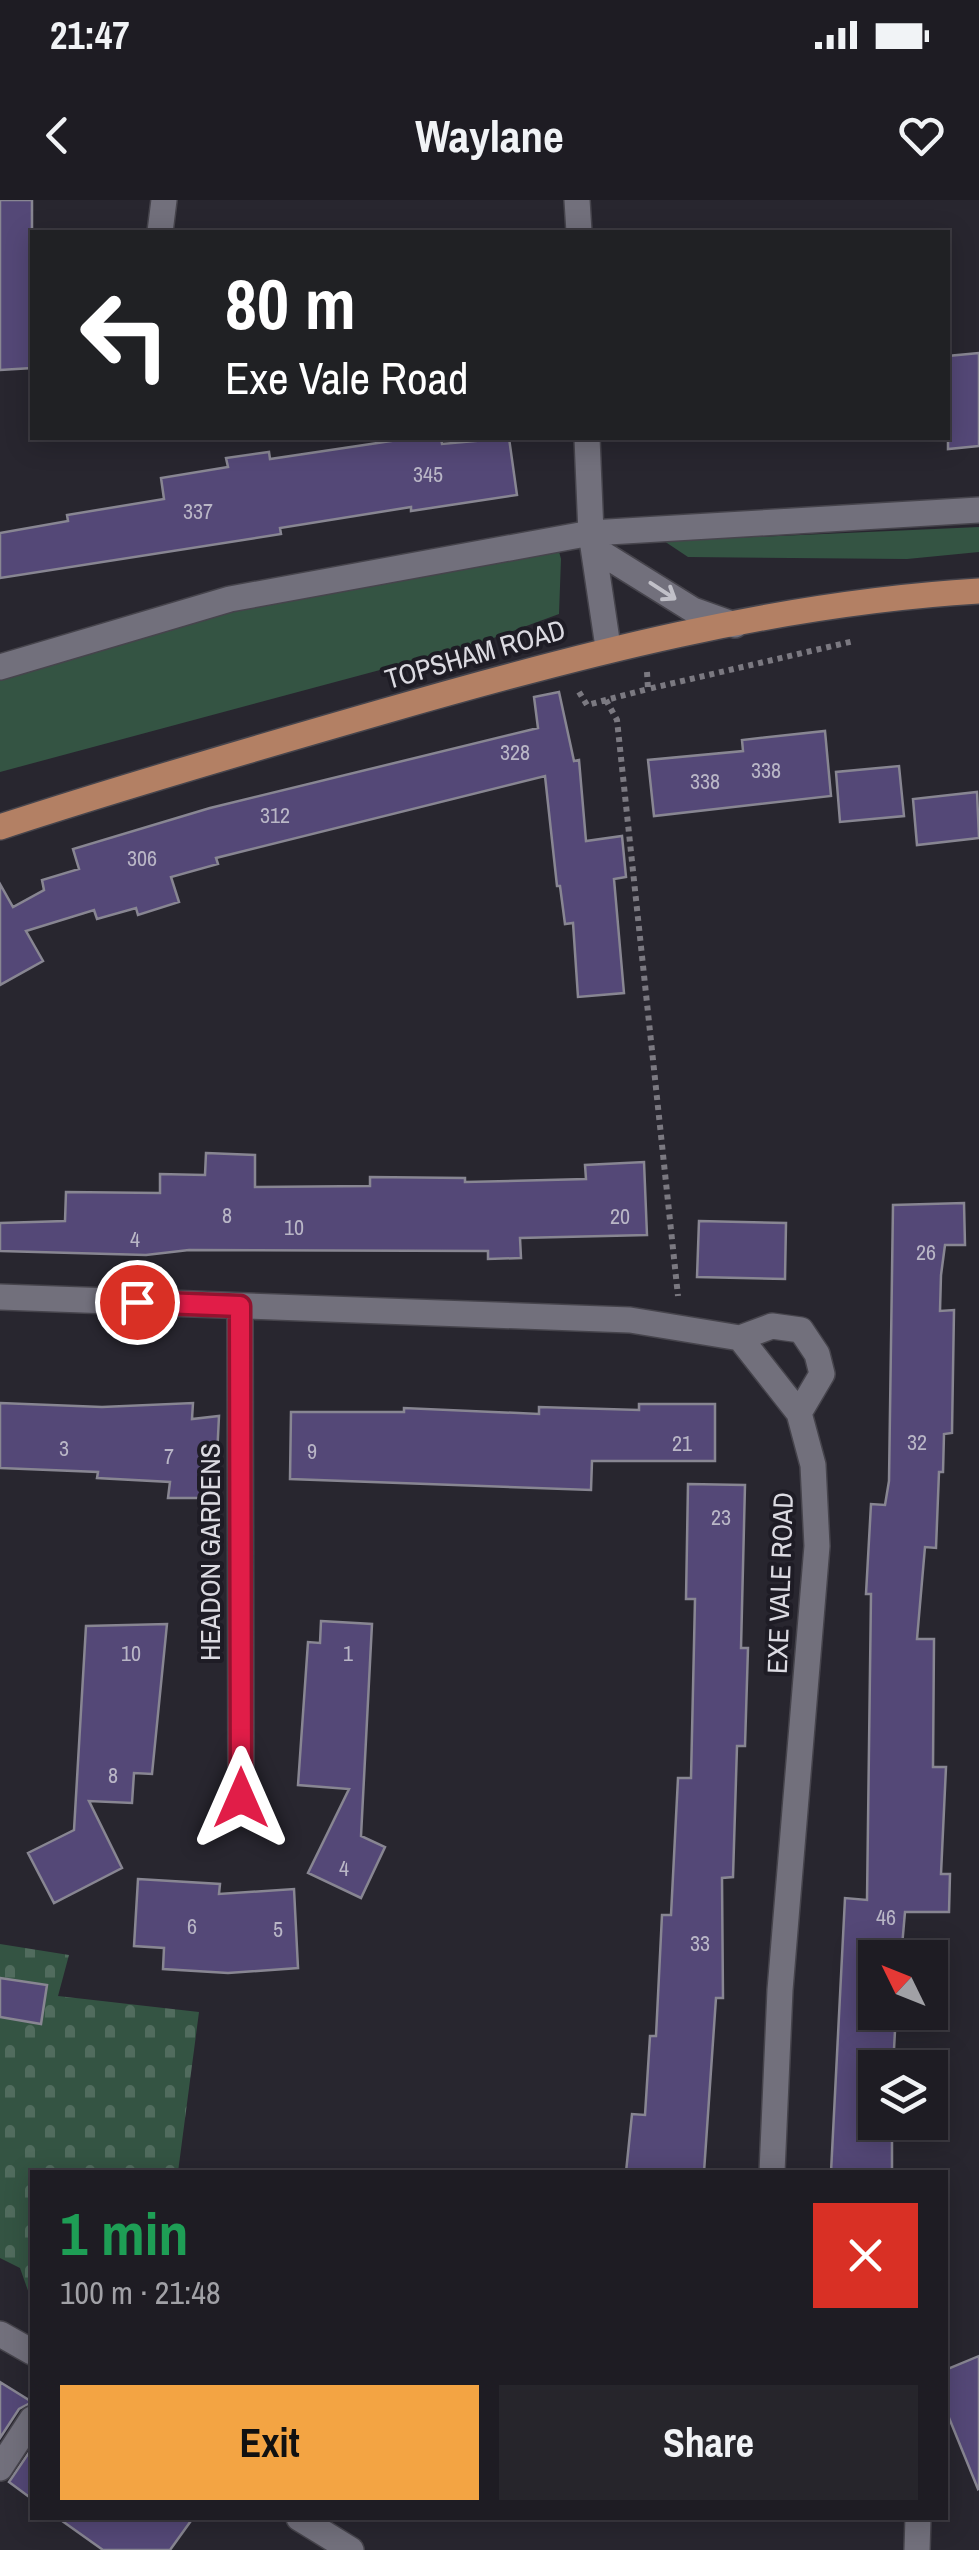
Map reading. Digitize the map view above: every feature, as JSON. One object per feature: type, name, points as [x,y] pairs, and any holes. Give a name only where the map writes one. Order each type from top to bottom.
[{"type":"main road","name":"TOPSHAM ROAD","points":[[0,827],[138,782],[608,648],[904,595],[979,590]]},
{"type":"street","points":[[160,230],[164,200]]},
{"type":"street","points":[[578,200],[579,230]]},
{"type":"street","points":[[588,440],[593,541],[608,648]]},
{"type":"street","points":[[0,667],[230,599],[593,541],[979,510]]},
{"type":"street","points":[[593,541],[692,610],[735,625]]},
{"type":"street","points":[[0,1297],[630,1320],[740,1338],[772,1326],[801,1330],[817,1354],[822,1374],[799,1413]]},
{"type":"street","name":"HEADON GARDENS","points":[[240,1306],[241,1798]]},
{"type":"street","name":"EXE VALE ROAD","points":[[740,1338],[799,1413],[813,1466],[818,1546],[780,1990],[772,2170]]},
{"type":"street","points":[[0,2334],[30,2351]]},
{"type":"street","points":[[0,2468],[30,2422]]},
{"type":"street","points":[[302,2520],[351,2550]]},
{"type":"street","points":[[917,2550],[918,2520]]},
{"type":"path","points":[[606,700],[616,720],[680,1327]]},
{"type":"green space","points":[[979,527],[979,552],[907,559],[688,557],[664,541]]},
{"type":"green space","points":[[556,540],[561,559],[559,614],[477,644],[0,772],[0,680],[259,601]]},
{"type":"green space","points":[[0,1944],[69,1955],[58,1996],[199,2012],[178,2170],[30,2170],[30,2296],[20,2268],[0,2258]]},
{"type":"building","points":[[0,200],[32,200],[30,368],[0,370]]},
{"type":"building","points":[[979,353],[979,446],[948,449],[950,356]]},
{"type":"building","points":[[398,440],[441,440],[442,444],[509,440],[517,495],[280,528],[281,534],[0,578],[0,533],[68,521],[67,515],[164,499],[161,478],[228,467],[226,458],[269,452],[270,459]]},
{"type":"building","points":[[559,692],[574,761],[579,760],[586,841],[622,836],[626,877],[614,879],[624,993],[578,997],[573,923],[565,924],[557,886],[545,776],[216,858],[218,864],[171,877],[179,902],[138,915],[136,908],[97,919],[94,910],[26,931],[43,961],[0,985],[0,884],[13,907],[44,890],[42,880],[79,869],[73,849],[210,808],[538,728],[534,697]]},
{"type":"building","points":[[825,731],[831,796],[654,816],[648,760],[743,751],[742,740]]},
{"type":"building","points":[[899,766],[904,816],[840,822],[836,772]]},
{"type":"building","points":[[977,792],[979,838],[917,845],[913,799]]},
{"type":"building","points":[[206,1153],[255,1155],[255,1187],[370,1186],[370,1177],[465,1178],[465,1182],[586,1179],[585,1165],[644,1162],[647,1235],[520,1238],[521,1258],[488,1259],[488,1251],[189,1250],[146,1255],[0,1251],[0,1223],[65,1221],[66,1192],[160,1193],[160,1174],[205,1175]]},
{"type":"building","points":[[964,1203],[965,1245],[945,1245],[941,1275],[940,1311],[954,1310],[952,1433],[944,1434],[936,1548],[925,1547],[917,1639],[934,1639],[933,1767],[946,1767],[941,1874],[950,1874],[949,1912],[905,1912],[903,1940],[858,1940],[858,2030],[895,2030],[894,2050],[858,2050],[858,2140],[892,2140],[892,2170],[831,2170],[845,1898],[867,1900],[871,1594],[866,1594],[871,1504],[885,1505],[889,1481],[893,1205]]},
{"type":"building","points":[[699,1221],[786,1223],[785,1279],[697,1277]]},
{"type":"building","points":[[0,1403],[102,1407],[193,1403],[192,1419],[219,1416],[215,1498],[168,1498],[170,1482],[97,1478],[98,1472],[0,1468]]},
{"type":"building","points":[[639,1404],[715,1404],[715,1461],[592,1461],[591,1490],[290,1479],[291,1412],[404,1412],[404,1408],[539,1414],[539,1407],[639,1410]]},
{"type":"building","points":[[688,1484],[745,1485],[741,1648],[748,1648],[745,1746],[737,1746],[733,1877],[722,1878],[723,1998],[716,1998],[704,2170],[626,2170],[632,2114],[645,2115],[650,2036],[656,2036],[662,1915],[671,1915],[678,1778],[691,1778],[695,1599],[686,1599]]},
{"type":"building","points":[[321,1621],[372,1624],[361,1836],[385,1847],[361,1898],[308,1873],[349,1789],[298,1785],[308,1642],[320,1643]]},
{"type":"building","points":[[167,1624],[152,1774],[134,1773],[132,1803],[89,1801],[122,1868],[54,1903],[28,1853],[74,1830],[86,1626]]},
{"type":"building","points":[[138,1879],[220,1884],[219,1894],[294,1889],[298,1968],[228,1973],[163,1969],[164,1948],[134,1946]]},
{"type":"building","points":[[0,1978],[47,1985],[41,2024],[0,2017]]},
{"type":"building","points":[[979,2356],[978,2489],[948,2415],[948,2369]]},
{"type":"building","points":[[0,2382],[30,2403],[19,2409],[0,2438]]},
{"type":"building","points":[[30,2451],[30,2498],[9,2482]]},
{"type":"building","points":[[61,2520],[192,2520],[170,2550],[103,2550]]},
{"type":"route","points":[[137,1302],[240,1306],[241,1798]]}]
